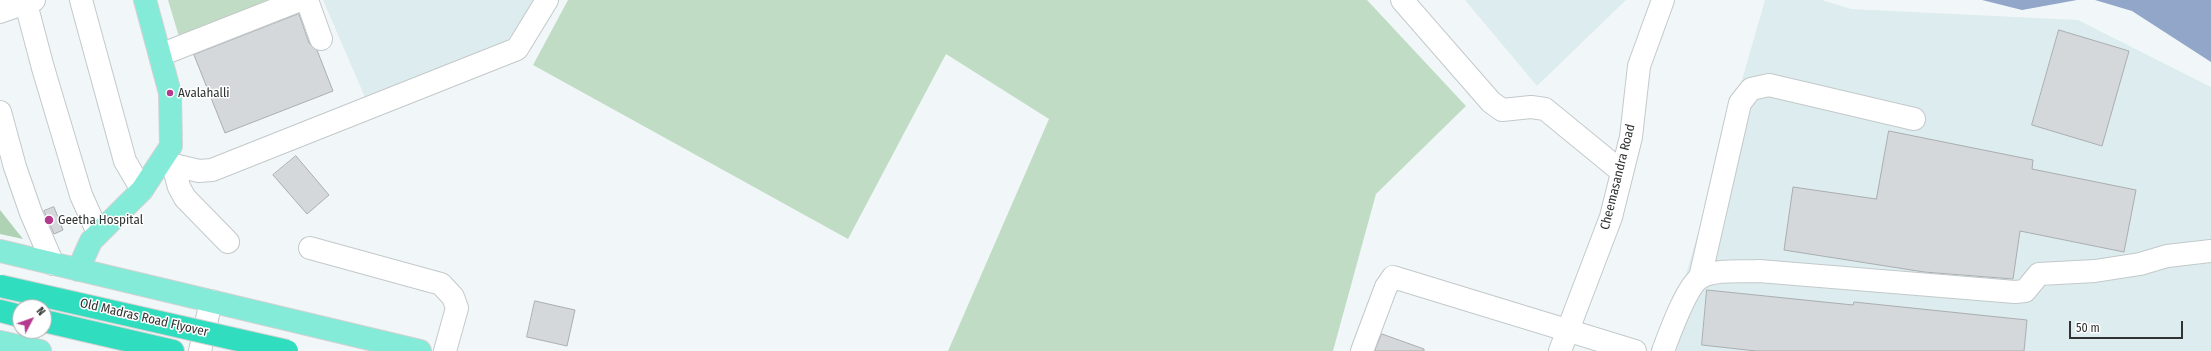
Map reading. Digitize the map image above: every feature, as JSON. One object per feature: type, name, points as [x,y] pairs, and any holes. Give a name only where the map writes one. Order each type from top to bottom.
[{"type":"highway","name":"Old Madras Road Flyover","points":[[0,286],[287,351]]},
{"type":"highway","points":[[0,311],[12,314]]},
{"type":"highway","name":"Old Madras Road Flyover","points":[[52,323],[173,351]]},
{"type":"main road","points":[[78,270],[91,241],[167,164],[172,146],[170,93],[145,0]]},
{"type":"main road","points":[[0,251],[420,351]]},
{"type":"main road","points":[[0,342],[40,351]]},
{"type":"street","points":[[81,0],[125,162],[142,190]]},
{"type":"street","points":[[160,55],[300,0]]},
{"type":"street","points":[[307,0],[321,38]]},
{"type":"street","points":[[167,164],[199,171],[212,170],[517,49],[546,0]]},
{"type":"street","points":[[1402,0],[1491,102],[1502,110],[1531,107],[1545,110],[1622,172]]},
{"type":"street","points":[[0,12],[28,1],[43,68],[70,160],[82,195],[98,233]]},
{"type":"street","name":"Cheemasandra Road","points":[[1564,341],[1611,217],[1631,138],[1639,66],[1657,5]]},
{"type":"street","points":[[1663,351],[1691,288],[1700,278],[1740,104],[1752,89],[1770,85],[1914,119]]},
{"type":"street","points":[[0,112],[15,167],[31,213],[53,264]]},
{"type":"street","points":[[167,164],[185,198],[228,242]]},
{"type":"street","points":[[310,248],[440,284],[453,297],[457,308],[445,351]]},
{"type":"street","points":[[1700,278],[1729,272],[1759,271],[2015,292],[2025,291],[2039,274],[2095,271],[2140,264],[2167,256],[2211,250]]},
{"type":"street","points":[[1362,351],[1386,287],[1393,277],[1564,341],[1635,351]]},
{"type":"street","points":[[200,351],[211,301]]},
{"type":"shaded area","points":[[323,0],[538,0],[506,42],[367,102]]},
{"type":"shaded area","points":[[1465,0],[1626,0],[1537,86]]},
{"type":"shaded area","points":[[1765,0],[1822,0],[1851,9],[2078,20],[2211,87],[2211,351],[1664,351]]},
{"type":"green space","points":[[168,0],[282,0],[180,40]]},
{"type":"green space","points":[[568,0],[1367,0],[1466,106],[1376,194],[1333,351],[948,351],[1049,119],[946,54],[848,239],[533,65]]},
{"type":"green space","points":[[0,210],[23,239],[0,234]]},
{"type":"water","points":[[1982,0],[2077,0],[2022,10]]},
{"type":"water","points":[[2095,0],[2211,0],[2211,62],[2132,11]]},
{"type":"building","points":[[299,14],[309,43],[317,50],[333,91],[225,133],[194,55]]},
{"type":"building","points":[[2059,30],[2129,51],[2102,146],[2032,125]]},
{"type":"building","points":[[1889,131],[2033,160],[2032,169],[2136,190],[2124,252],[2020,231],[2013,279],[1924,272],[1784,250],[1793,187],[1876,199]]},
{"type":"building","points":[[296,156],[329,195],[307,214],[273,175]]},
{"type":"building","points":[[54,207],[63,230],[54,234],[44,211]]},
{"type":"building","points":[[1707,290],[1853,305],[1854,302],[2027,320],[2024,351],[1756,351],[1702,345]]},
{"type":"building","points":[[535,301],[575,310],[567,346],[527,337]]},
{"type":"building","points":[[1382,334],[1424,349],[1424,351],[1375,351]]},
{"type":"place","name":"Avalahalli","points":[[170,93]]},
{"type":"place","name":"Geetha Hospital","points":[[49,220]]}]
